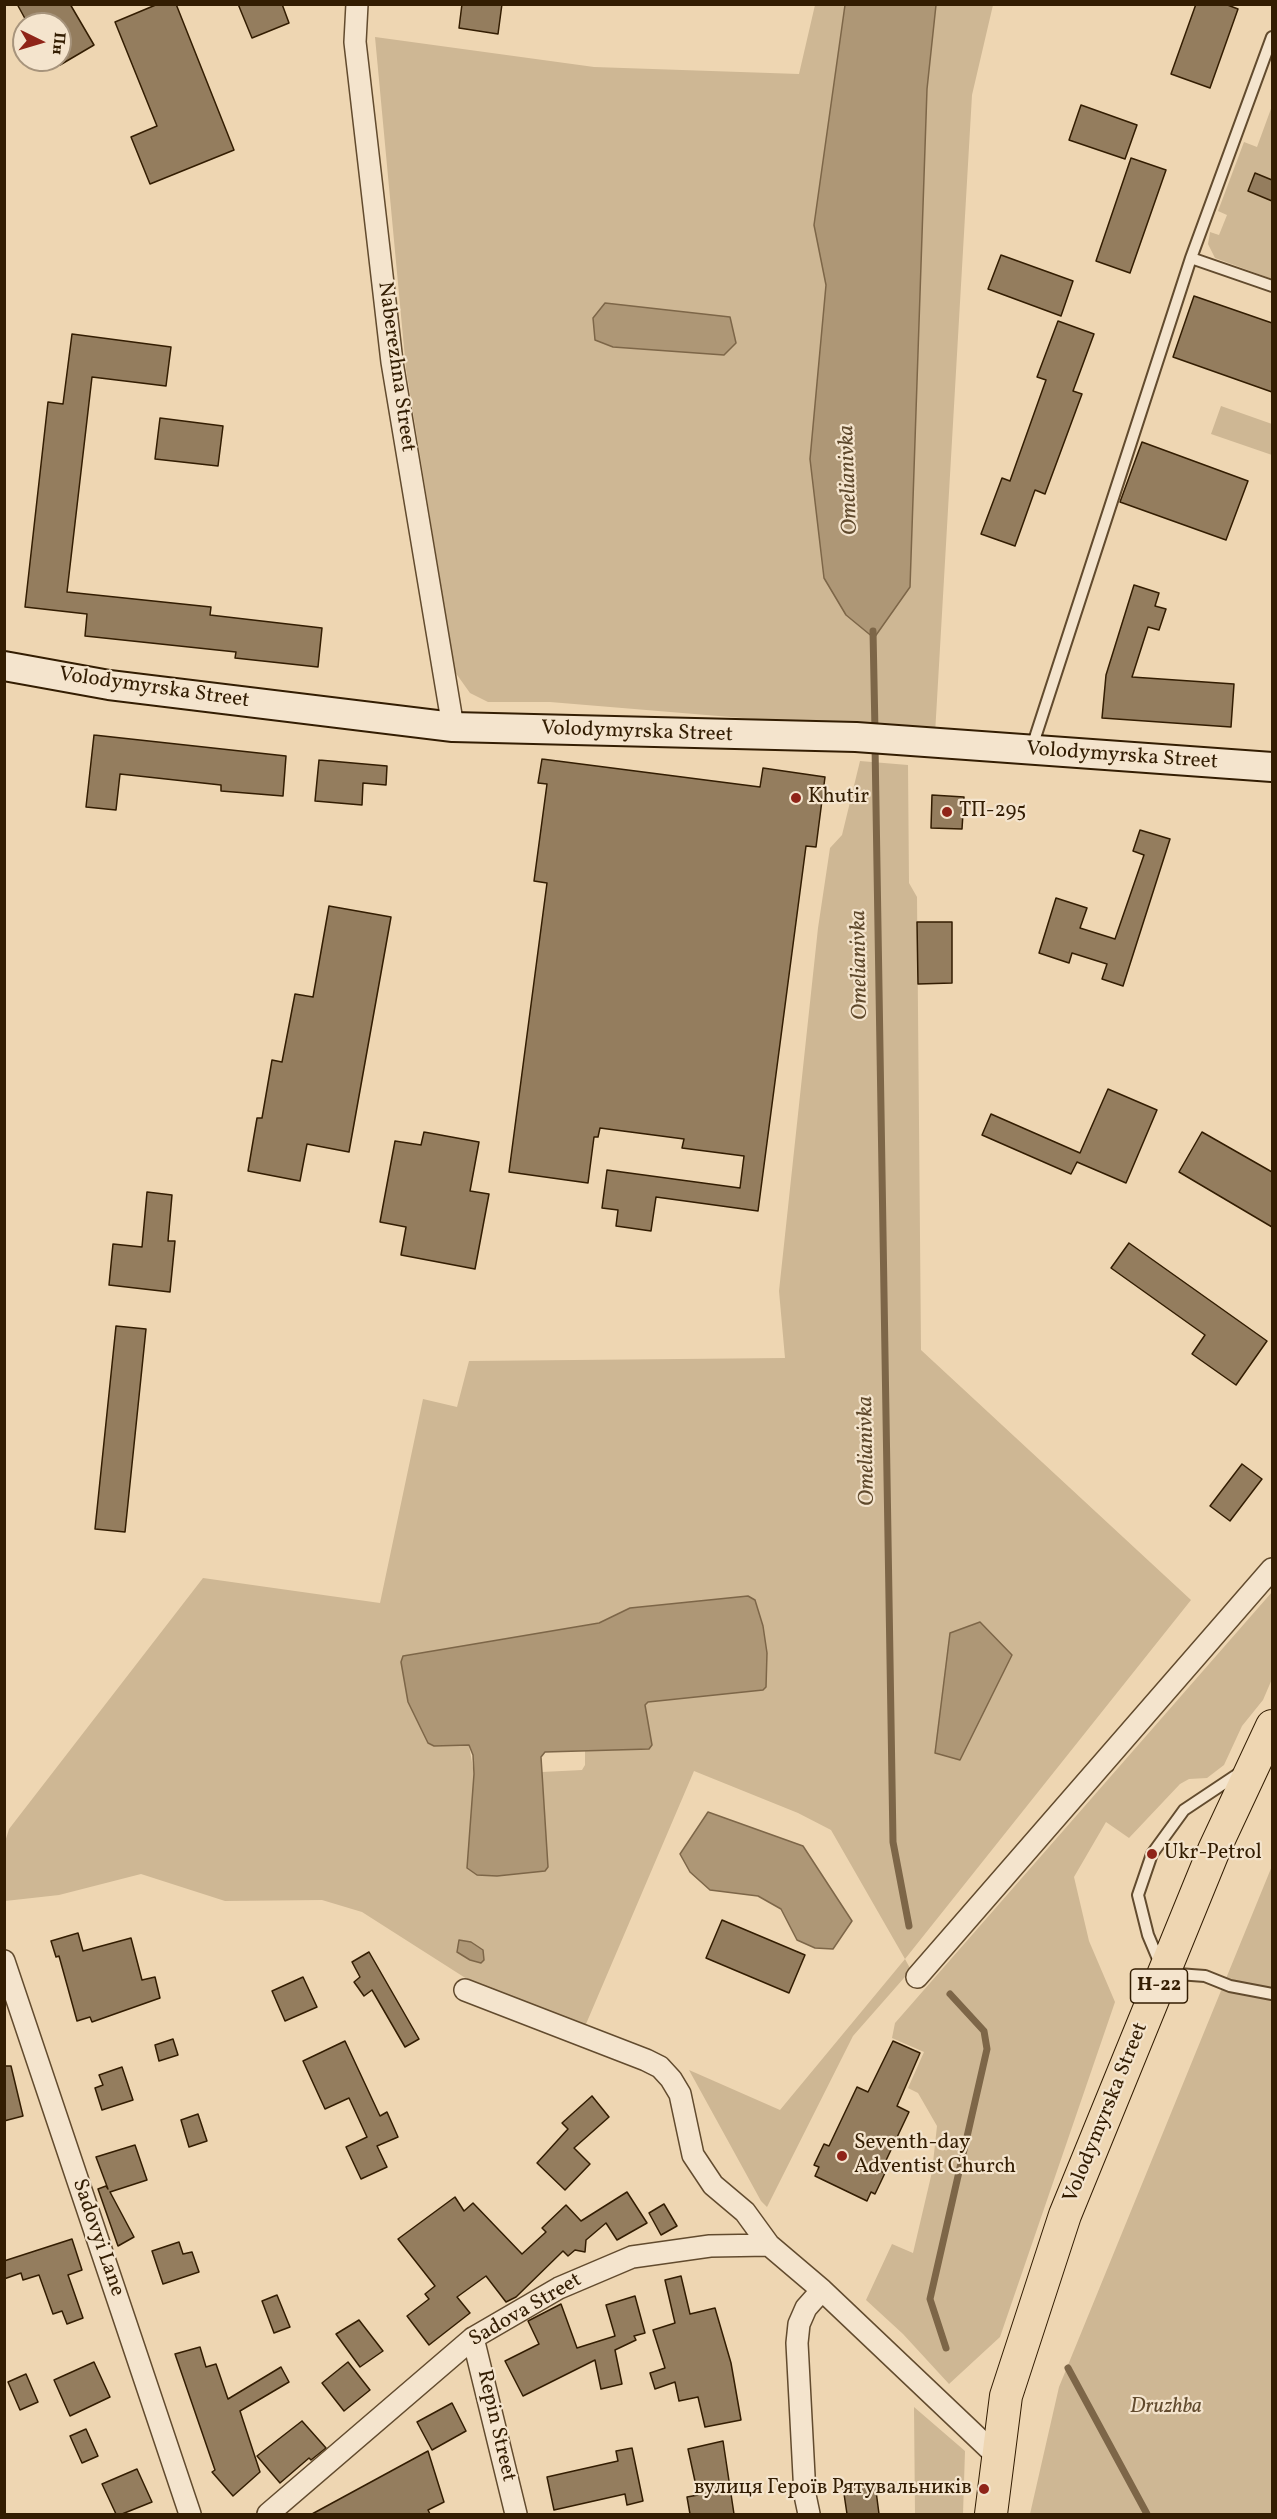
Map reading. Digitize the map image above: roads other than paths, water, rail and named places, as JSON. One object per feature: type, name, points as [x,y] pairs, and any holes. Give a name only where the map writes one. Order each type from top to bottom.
[{"type":"main road","name":"Volodymyrska Street","points":[[991,2514],[1006,2396],[1065,2216],[1215,1850],[1272,1726]]},
{"type":"street","name":"Naberezhna Street","points":[[357,4],[355,42],[392,362],[453,727]]},
{"type":"street","name":"Volodymyrska Street","points":[[4,666],[109,685],[453,727],[869,739],[1272,767]]},
{"type":"street","points":[[917,1977],[1272,1569]]},
{"type":"street","name":"Sadovyi Lane","points":[[4,1961],[190,2514]]},
{"type":"street","points":[[465,1990],[660,2067],[680,2094],[693,2155],[713,2185],[745,2212],[769,2245],[822,2290],[998,2457]]},
{"type":"street","name":"Sadova Street","points":[[268,2514],[473,2338],[559,2288],[632,2258],[710,2246],[769,2245]]},
{"type":"street","points":[[809,2514],[805,2495],[797,2343],[799,2324],[806,2308],[822,2290]]},
{"type":"street","name":"Repin Street","points":[[473,2338],[516,2514]]},
{"type":"lane","points":[[1030,751],[1191,258],[1272,38]]},
{"type":"lane","points":[[1191,258],[1272,286]]},
{"type":"lane","points":[[1254,1764],[1212,1788],[1184,1810],[1152,1854],[1138,1894],[1148,1935],[1164,1973],[1205,1976],[1230,1986],[1272,1994]]},
{"type":"water","points":[[845,5],[936,5],[927,89],[910,587],[874,638],[846,615],[824,578],[810,459],[826,285],[814,225]]},
{"type":"water","points":[[605,303],[730,317],[736,343],[724,355],[613,347],[595,340],[593,318]]},
{"type":"water","points":[[748,1596],[755,1600],[763,1626],[767,1653],[766,1687],[763,1690],[648,1702],[645,1705],[652,1745],[649,1749],[545,1752],[541,1757],[548,1867],[545,1871],[497,1876],[477,1875],[467,1868],[474,1774],[473,1755],[469,1745],[434,1746],[428,1743],[408,1702],[401,1662],[403,1656],[599,1623],[630,1608]]},
{"type":"water","points":[[980,1622],[1012,1655],[960,1760],[935,1753],[950,1633]]},
{"type":"water","points":[[708,1812],[803,1846],[852,1921],[833,1949],[815,1948],[797,1940],[781,1909],[758,1896],[710,1890],[690,1872],[680,1854]]},
{"type":"water","points":[[459,1940],[471,1942],[483,1950],[484,1960],[481,1963],[470,1960],[457,1952]]},
{"type":"waterway","name":"Omelianivka","points":[[873,631],[875,731]]},
{"type":"waterway","name":"Omelianivka","points":[[875,745],[893,1842],[909,1926]]},
{"type":"waterway","name":"Omelianivka","points":[[946,2348],[930,2299],[987,2049],[984,2031],[950,1994]]},
{"type":"waterway","name":"Omelianivka","points":[[1068,2368],[1147,2514]]},
{"type":"place","name":"Khutir","points":[[796,798]]},
{"type":"place","name":"ТП-295","points":[[947,812]]},
{"type":"place","name":"Ukr-Petrol","points":[[1152,1854]]},
{"type":"place","name":"Seventh-day Adventist Church","points":[[842,2156]]},
{"type":"place","name":"вулиця Героїв Рятувальників","points":[[984,2489]]},
{"type":"park label","name":"Druzhba","points":[[1166,2408]]}]
